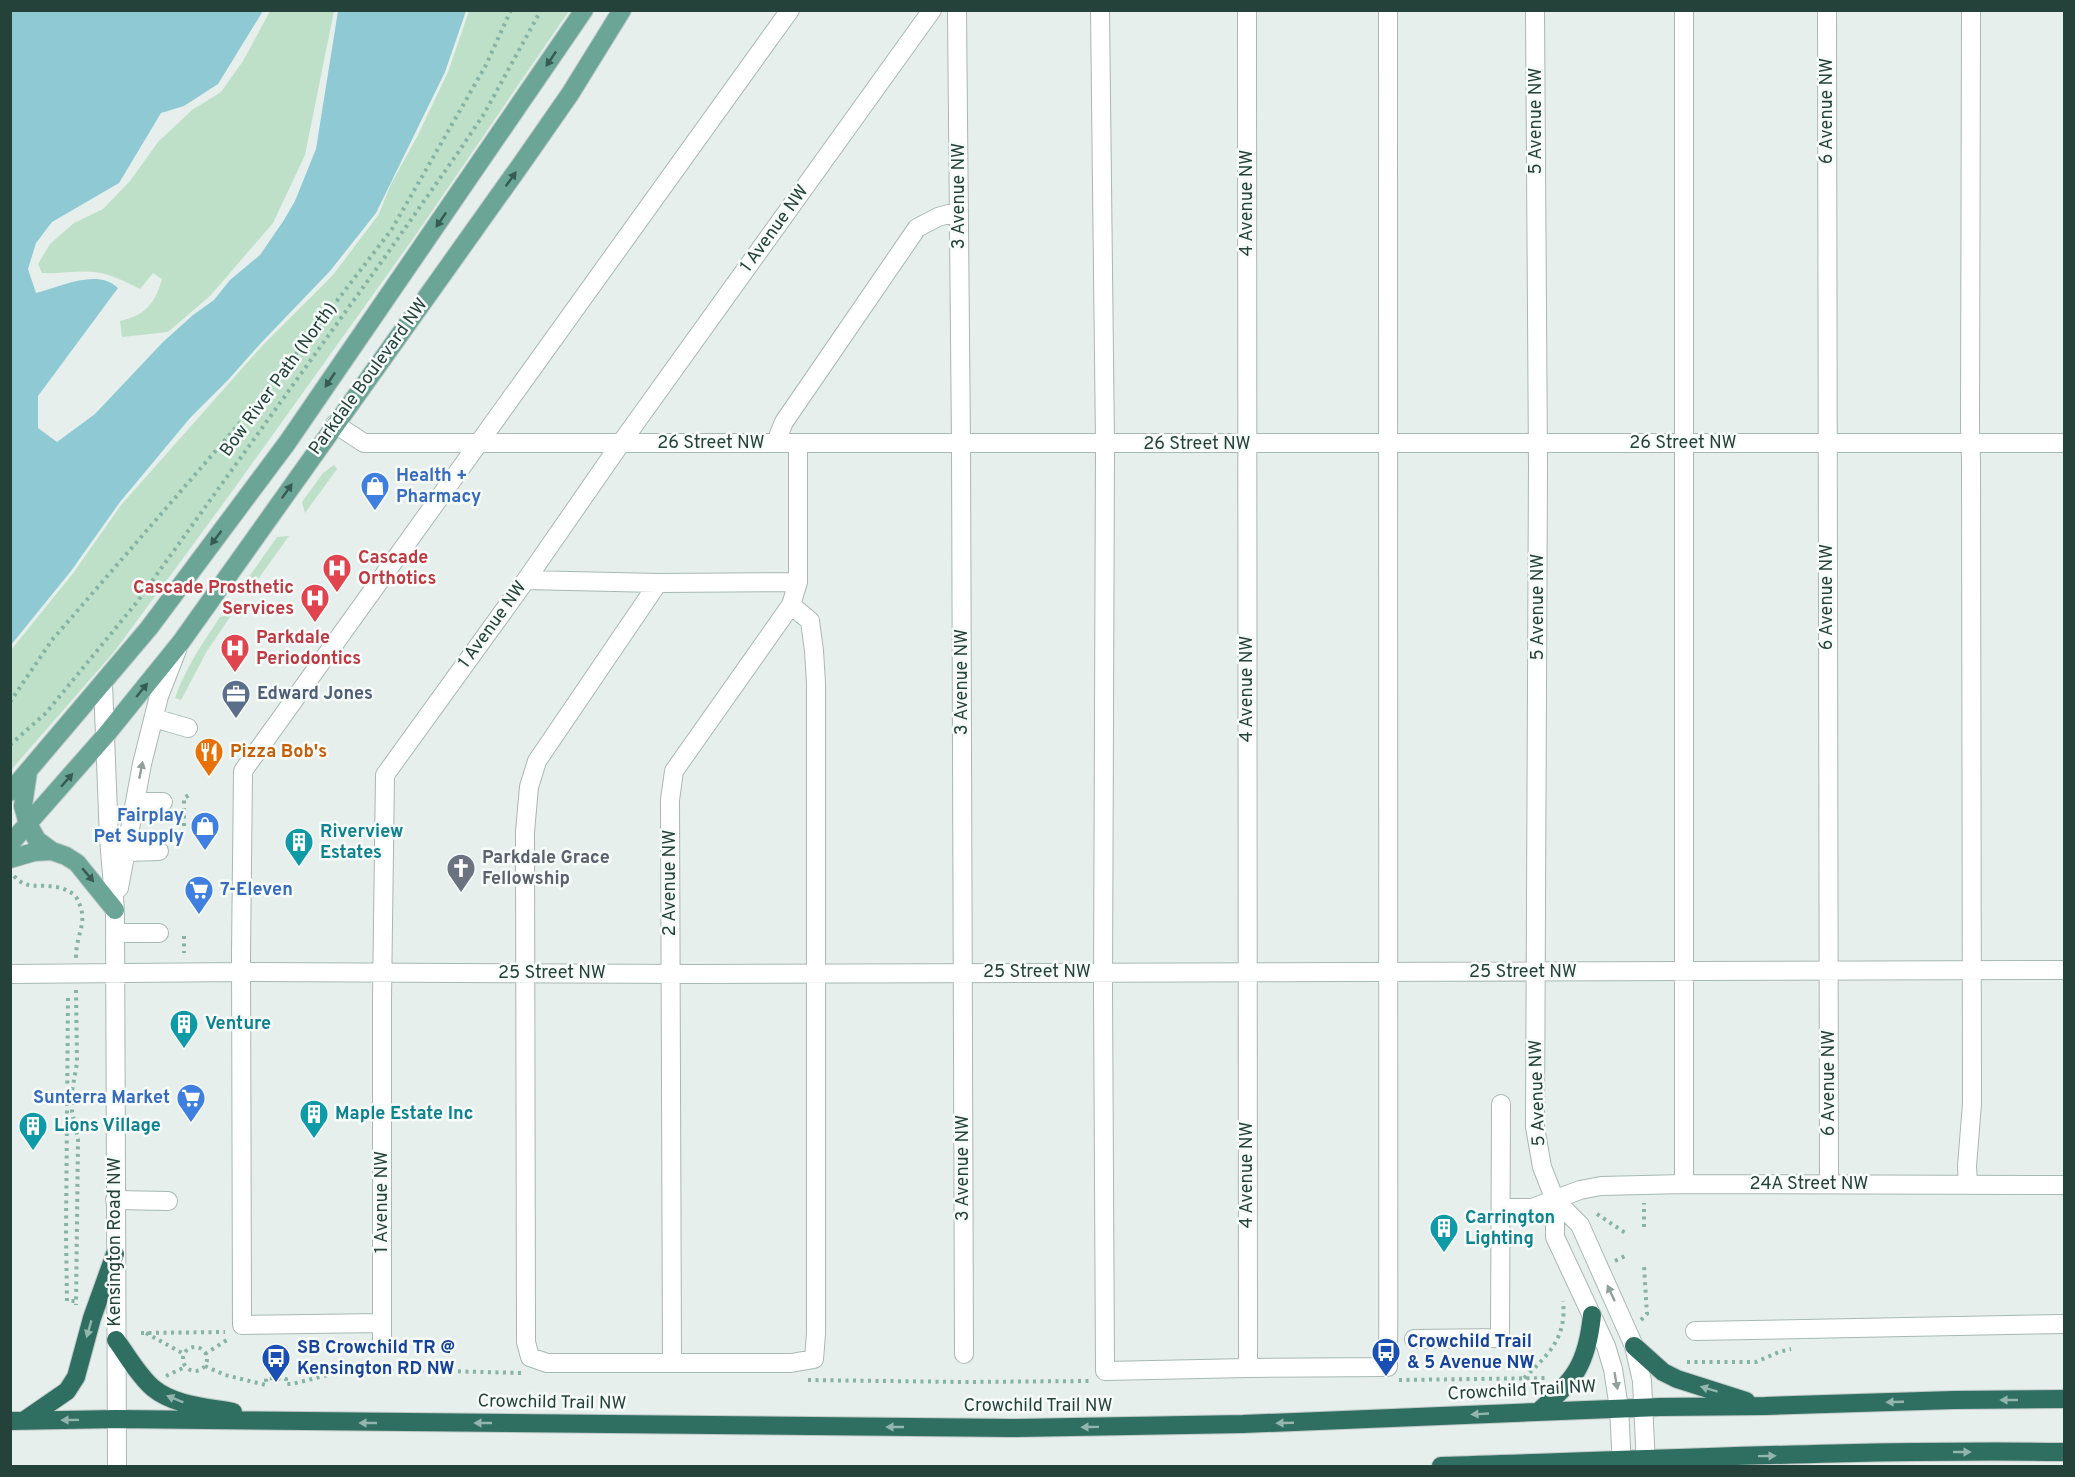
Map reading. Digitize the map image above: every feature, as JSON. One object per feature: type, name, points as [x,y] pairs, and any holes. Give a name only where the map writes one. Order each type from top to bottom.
[{"type":"highway","points":[[17,1421],[66,1392],[75,1377],[92,1318],[115,1254]]},
{"type":"highway","points":[[1538,1412],[1564,1389],[1579,1367],[1589,1342],[1592,1315]]},
{"type":"highway","points":[[116,1340],[142,1376],[153,1388],[169,1398],[184,1403],[294,1422]]},
{"type":"highway","points":[[1634,1346],[1663,1372],[1677,1379],[1765,1406]]},
{"type":"highway","name":"Crowchild Trail NW","points":[[17,1421],[116,1419],[1012,1428],[1243,1424],[1644,1407],[1954,1400],[2064,1400]]},
{"type":"highway","points":[[1441,1467],[1822,1460],[2064,1452]]},
{"type":"main road","name":"Parkdale Boulevard NW","points":[[10,792],[104,684],[149,628],[287,443],[584,10]]},
{"type":"main road","name":"Parkdale Boulevard NW","points":[[10,844],[105,736],[180,642],[522,163],[570,94],[622,10]]},
{"type":"main road","points":[[28,772],[23,806],[28,824],[37,840],[52,851],[77,863],[115,910]]},
{"type":"main road","points":[[12,868],[34,852],[52,851]]},
{"type":"street","points":[[382,1323],[242,1325],[243,771],[790,10]]},
{"type":"street","name":"1 Avenue NW","points":[[382,1345],[382,974],[385,775],[932,10]]},
{"type":"street","name":"3 Avenue NW","points":[[957,10],[964,1354]]},
{"type":"street","points":[[1100,10],[1105,444],[1103,972],[1105,1371],[1388,1367],[1390,972],[1388,10]]},
{"type":"street","name":"4 Avenue NW","points":[[1246,10],[1248,1368]]},
{"type":"street","name":"5 Avenue NW","points":[[1535,10],[1536,1127],[1542,1167],[1555,1200],[1555,1237],[1606,1346],[1614,1370],[1622,1463]]},
{"type":"street","points":[[1684,10],[1684,1184]]},
{"type":"street","name":"6 Avenue NW","points":[[1827,10],[1829,1184]]},
{"type":"street","points":[[1968,1184],[1967,1166],[1972,1104],[1971,10]]},
{"type":"street","points":[[778,443],[784,422],[917,228],[938,217],[959,211]]},
{"type":"street","name":"26 Street NW","points":[[335,424],[363,443],[477,445],[621,443],[2064,443]]},
{"type":"street","name":"2 Avenue NW","points":[[672,1362],[670,800],[674,771],[790,605],[798,582],[798,443]]},
{"type":"street","points":[[526,580],[658,584],[798,582]]},
{"type":"street","points":[[658,584],[537,761],[529,787],[525,832],[526,1342],[530,1357],[547,1363],[791,1363],[814,1359],[816,1334],[816,683],[810,621],[790,605]]},
{"type":"street","name":"Kensington Road NW","points":[[115,910],[135,802],[159,696],[180,642]]},
{"type":"street","name":"Kensington Road NW","points":[[104,684],[109,839],[115,910],[117,1467]]},
{"type":"street","points":[[154,718],[188,728]]},
{"type":"street","points":[[135,802],[163,802]]},
{"type":"street","points":[[126,852],[159,851]]},
{"type":"street","points":[[115,933],[159,933]]},
{"type":"street","name":"25 Street NW","points":[[10,974],[2064,970]]},
{"type":"street","points":[[1414,1339],[1500,1338],[1502,1104]]},
{"type":"street","name":"24A Street NW","points":[[1501,1208],[1532,1208],[1580,1190],[1601,1186],[1684,1184],[2064,1185]]},
{"type":"street","points":[[115,1200],[168,1201]]},
{"type":"street","name":"5 Avenue NW","points":[[1555,1200],[1580,1225],[1634,1346],[1642,1381],[1646,1462]]},
{"type":"street","points":[[1695,1331],[2064,1324]]},
{"type":"path","points":[[10,702],[52,640],[270,388],[392,228],[486,65],[511,10]]},
{"type":"path","name":"Bow River Path (North)","points":[[10,745],[46,713],[137,602],[457,154],[484,114],[541,10]]},
{"type":"path","points":[[184,826],[184,798],[189,795]]},
{"type":"path","points":[[12,868],[20,883],[29,886],[55,886],[75,895],[84,915],[76,941],[76,956]]},
{"type":"path","points":[[184,936],[184,953]]},
{"type":"path","points":[[76,990],[77,1063],[72,1091],[73,1117],[78,1139],[76,1312]]},
{"type":"path","points":[[68,998],[67,1301],[76,1301]]},
{"type":"path","points":[[1644,1199],[1644,1227]]},
{"type":"path","points":[[1598,1214],[1627,1234]]},
{"type":"path","points":[[1612,1262],[1625,1256]]},
{"type":"path","points":[[1640,1320],[1647,1314],[1644,1266]]},
{"type":"path","points":[[1524,1377],[1549,1354],[1557,1341],[1564,1311],[1562,1292]]},
{"type":"path","points":[[146,1333],[184,1354]]},
{"type":"path","points":[[205,1354],[231,1337]]},
{"type":"path","points":[[185,1367],[184,1354],[192,1348],[200,1349],[205,1354],[205,1366]]},
{"type":"path","points":[[1676,1362],[1756,1362],[1779,1352],[1797,1348]]},
{"type":"path","points":[[163,1377],[185,1367],[195,1371],[205,1366]]},
{"type":"path","points":[[205,1366],[225,1375],[266,1385],[266,1378],[286,1379],[286,1384],[292,1384],[365,1369],[529,1374]]},
{"type":"path","points":[[1397,1381],[1552,1378]]},
{"type":"path","points":[[801,1380],[1092,1381]]},
{"type":"green space","points":[[270,11],[334,11],[305,155],[273,223],[210,296],[168,332],[122,337],[120,321],[137,315],[148,307],[162,279],[153,273],[140,289],[113,276],[95,272],[42,273],[38,264],[50,244],[74,223],[103,209],[130,181],[158,142],[192,110],[221,92],[243,61]]},
{"type":"green space","points":[[469,11],[569,11],[415,236],[231,493],[114,652],[11,770],[11,650],[74,572],[121,505],[262,346],[333,275],[379,214],[390,186],[418,135],[448,72]]},
{"type":"green space","points":[[334,465],[337,469],[305,513],[302,502],[323,473]]},
{"type":"green space","points":[[289,536],[248,593],[246,581],[277,537]]},
{"type":"green space","points":[[232,614],[207,651],[181,700],[175,698],[189,666],[220,617]]},
{"type":"water","points":[[11,10],[263,11],[218,84],[184,106],[161,113],[119,183],[52,222],[36,243],[28,269],[36,293],[89,279],[109,282],[118,288],[38,396],[38,428],[57,442],[95,414],[163,342],[214,300],[230,280],[260,255],[284,220],[295,201],[316,149],[338,11],[466,11],[445,72],[376,213],[330,271],[190,418],[120,502],[71,571],[11,645]]},
{"type":"place","name":"Health + Pharmacy","points":[[375,512]]},
{"type":"place","name":"Cascade Orthotics","points":[[337,594]]},
{"type":"place","name":"Cascade Prosthetic Services","points":[[315,624]]},
{"type":"place","name":"Parkdale Periodontics","points":[[235,674]]},
{"type":"place","name":"Edward Jones","points":[[236,720]]},
{"type":"place","name":"Pizza Bob's","points":[[209,778]]},
{"type":"place","name":"Fairplay Pet Supply","points":[[205,852]]},
{"type":"place","name":"Riverview Estates","points":[[299,868]]},
{"type":"place","name":"Parkdale Grace Fellowship","points":[[461,894]]},
{"type":"place","name":"7-Eleven","points":[[199,916]]},
{"type":"place","name":"Venture","points":[[184,1050]]},
{"type":"place","name":"Sunterra Market","points":[[191,1124]]},
{"type":"place","name":"Maple Estate Inc","points":[[314,1140]]},
{"type":"place","name":"Lions Village","points":[[33,1152]]},
{"type":"place","name":"Carrington Lighting","points":[[1444,1254]]},
{"type":"place","name":"Crowchild Trail & 5 Avenue NW","points":[[1386,1378]]},
{"type":"place","name":"SB Crowchild TR @ Kensington RD NW","points":[[276,1384]]}]
